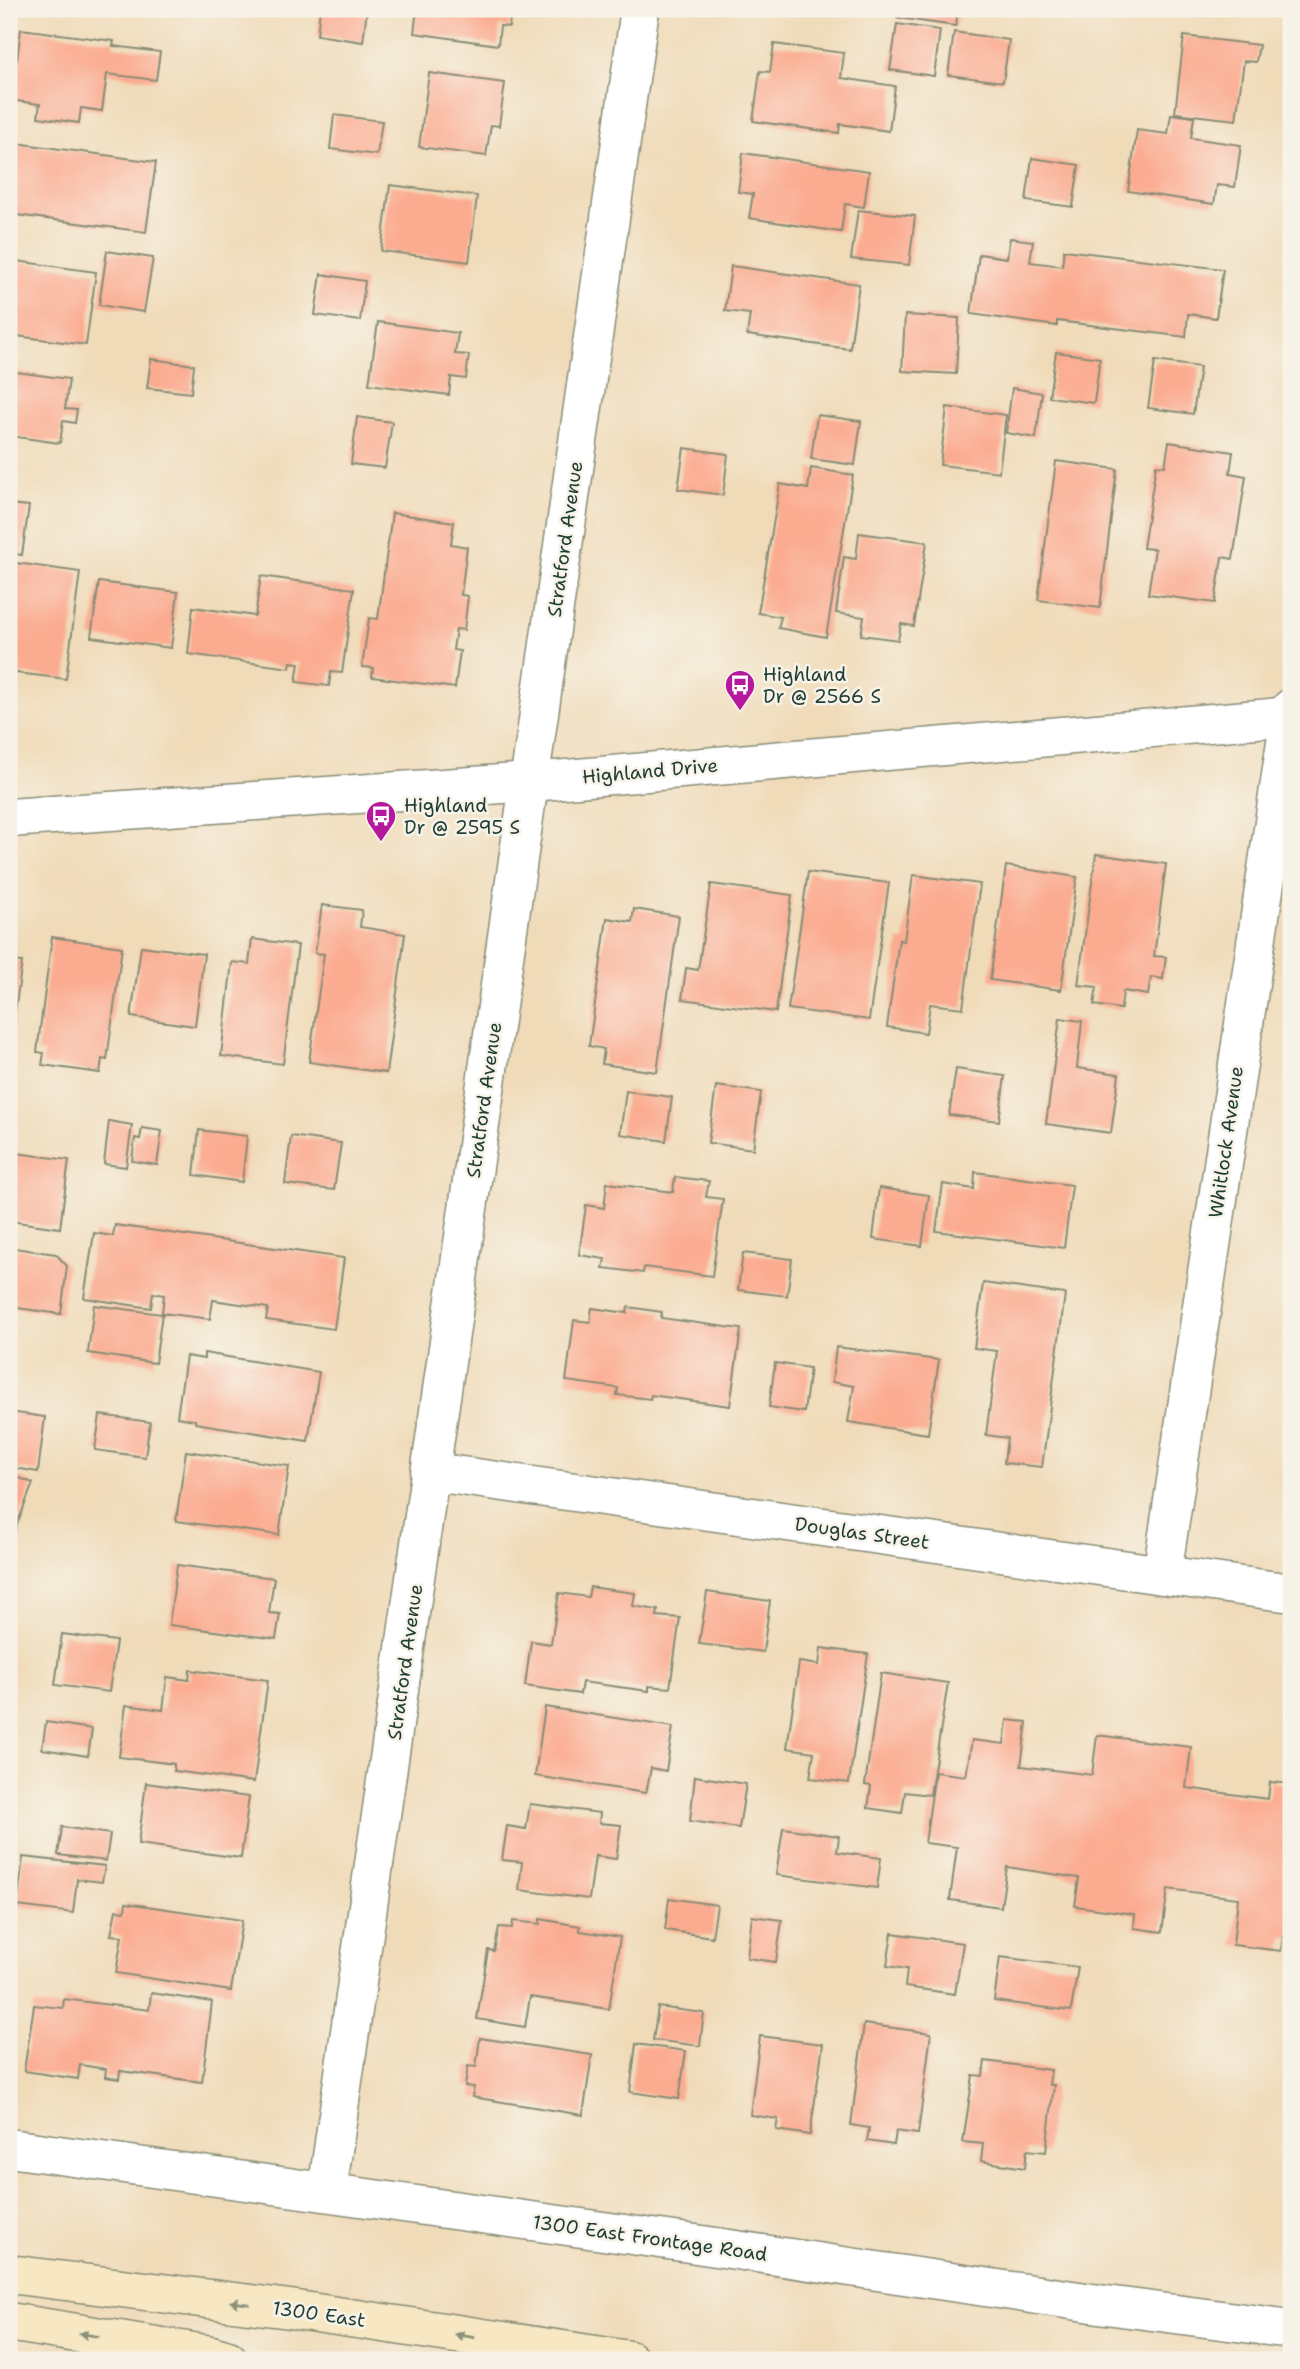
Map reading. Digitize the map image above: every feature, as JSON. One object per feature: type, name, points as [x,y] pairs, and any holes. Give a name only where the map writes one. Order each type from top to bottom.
[{"type":"main road","name":"1300 East","points":[[9,2274],[327,2314],[629,2360]]},
{"type":"main road","points":[[9,2322],[212,2355],[228,2360]]},
{"type":"street","name":"Stratford Avenue","points":[[327,2192],[433,1472],[640,9]]},
{"type":"street","name":"Highland Drive","points":[[9,818],[531,782],[1291,714]]},
{"type":"street","name":"Whitlock Avenue","points":[[1162,1575],[1291,714]]},
{"type":"street","name":"Douglas Street","points":[[433,1472],[1291,1593]]},
{"type":"street","name":"1300 East Frontage Road","points":[[9,2148],[1291,2329]]},
{"type":"building","points":[[320,9],[367,9],[363,42],[317,35]]},
{"type":"building","points":[[417,9],[511,9],[509,27],[500,26],[498,45],[414,33]]},
{"type":"building","points":[[898,9],[958,9],[956,26],[897,18]]},
{"type":"building","points":[[897,24],[940,30],[934,76],[890,70]]},
{"type":"building","points":[[21,29],[114,41],[113,46],[160,52],[156,80],[107,74],[102,111],[81,108],[79,123],[38,117],[40,104],[9,100],[9,59],[17,60]]},
{"type":"building","points":[[954,32],[1009,40],[1003,82],[948,75]]},
{"type":"building","points":[[1184,36],[1259,45],[1256,62],[1244,61],[1236,120],[1175,113]]},
{"type":"building","points":[[774,44],[844,53],[841,78],[895,86],[889,131],[840,124],[839,133],[753,121],[760,71],[770,72]]},
{"type":"building","points":[[429,73],[505,83],[499,126],[491,125],[486,156],[419,147]]},
{"type":"building","points":[[1171,114],[1194,117],[1191,138],[1241,145],[1235,187],[1217,185],[1214,204],[1128,191],[1137,130],[1168,134]]},
{"type":"building","points":[[334,115],[382,121],[377,155],[330,149]]},
{"type":"building","points":[[9,142],[156,162],[146,232],[9,214]]},
{"type":"building","points":[[743,153],[869,171],[864,207],[845,204],[841,232],[749,218],[753,194],[738,192]]},
{"type":"building","points":[[1032,158],[1079,165],[1073,207],[1026,201]]},
{"type":"building","points":[[390,185],[477,196],[469,262],[381,251]]},
{"type":"building","points":[[858,210],[915,216],[909,265],[851,259]]},
{"type":"building","points":[[1010,238],[1033,241],[1030,262],[1062,266],[1064,250],[1223,269],[1216,318],[1188,314],[1186,337],[1057,321],[1057,326],[971,314],[979,254],[1007,258]]},
{"type":"building","points":[[107,251],[153,258],[144,312],[99,305]]},
{"type":"building","points":[[9,260],[96,272],[86,345],[9,335]]},
{"type":"building","points":[[731,266],[859,284],[850,349],[747,335],[750,314],[725,311]]},
{"type":"building","points":[[321,274],[365,281],[360,321],[315,315]]},
{"type":"building","points":[[905,315],[959,318],[956,374],[902,371]]},
{"type":"building","points":[[378,322],[458,333],[455,354],[469,355],[466,379],[451,377],[449,395],[369,384]]},
{"type":"building","points":[[1056,352],[1100,358],[1094,403],[1049,397]]},
{"type":"building","points":[[151,359],[194,365],[191,393],[147,388]]},
{"type":"building","points":[[1155,361],[1200,367],[1193,414],[1148,408]]},
{"type":"building","points":[[9,371],[69,379],[65,409],[77,410],[75,423],[63,421],[60,443],[9,436]]},
{"type":"building","points":[[1012,388],[1042,393],[1036,438],[1006,433]]},
{"type":"building","points":[[947,407],[1006,415],[999,472],[940,465]]},
{"type":"building","points":[[817,415],[861,421],[855,465],[811,459]]},
{"type":"building","points":[[357,417],[392,422],[385,468],[351,464]]},
{"type":"building","points":[[1169,442],[1233,452],[1230,473],[1246,476],[1233,559],[1222,557],[1215,603],[1148,594],[1155,549],[1143,548],[1156,465],[1165,466]]},
{"type":"building","points":[[684,448],[728,454],[723,495],[678,489]]},
{"type":"building","points":[[1056,461],[1117,469],[1100,608],[1038,600]]},
{"type":"building","points":[[811,468],[853,475],[826,637],[778,628],[781,617],[758,613],[780,484],[808,489]]},
{"type":"building","points":[[9,504],[29,506],[22,555],[9,553]]},
{"type":"building","points":[[392,513],[454,522],[451,544],[467,547],[461,595],[468,596],[464,630],[456,629],[453,650],[460,651],[455,688],[372,677],[373,668],[362,667],[369,618],[378,619]]},
{"type":"building","points":[[859,533],[927,542],[914,626],[901,624],[898,640],[861,635],[864,617],[836,613],[844,557],[856,559]]},
{"type":"building","points":[[9,562],[80,572],[66,679],[9,672]]},
{"type":"building","points":[[261,576],[354,589],[342,673],[331,672],[329,686],[296,682],[299,663],[291,662],[290,668],[188,654],[193,607],[255,616]]},
{"type":"building","points":[[99,582],[178,592],[171,648],[91,637]]},
{"type":"building","points":[[1096,854],[1166,864],[1154,956],[1166,957],[1163,979],[1151,977],[1148,995],[1123,991],[1121,1009],[1094,1005],[1097,987],[1078,985]]},
{"type":"building","points":[[1006,866],[1077,877],[1061,990],[990,980]]},
{"type":"building","points":[[808,872],[889,883],[869,1020],[788,1009]]},
{"type":"building","points":[[913,875],[980,884],[963,1008],[930,1004],[926,1033],[887,1027],[899,940],[904,941]]},
{"type":"building","points":[[711,884],[792,895],[776,1012],[682,999],[686,968],[698,970]]},
{"type":"building","points":[[322,905],[362,910],[360,927],[405,934],[386,1073],[309,1062],[324,954],[315,953]]},
{"type":"building","points":[[634,909],[679,916],[657,1072],[602,1064],[604,1049],[589,1046],[607,918],[632,922]]},
{"type":"building","points":[[52,937],[122,947],[107,1060],[102,1059],[100,1073],[42,1065],[44,1053],[37,1052]]},
{"type":"building","points":[[252,939],[298,945],[283,1064],[221,1056],[232,962],[249,964]]},
{"type":"building","points":[[141,946],[204,954],[195,1026],[131,1017]]},
{"type":"building","points":[[9,961],[22,962],[10,1047],[9,1047]]},
{"type":"building","points":[[1060,1018],[1082,1021],[1077,1068],[1119,1074],[1111,1133],[1046,1124]]},
{"type":"building","points":[[956,1069],[1005,1076],[999,1121],[949,1115]]},
{"type":"building","points":[[716,1086],[761,1092],[753,1149],[708,1143]]},
{"type":"building","points":[[626,1091],[672,1097],[666,1141],[620,1134]]},
{"type":"building","points":[[109,1121],[132,1125],[126,1167],[104,1164]]},
{"type":"building","points":[[142,1128],[162,1131],[157,1165],[132,1161],[135,1138],[140,1139]]},
{"type":"building","points":[[199,1130],[247,1136],[242,1182],[194,1175]]},
{"type":"building","points":[[291,1136],[341,1143],[334,1190],[285,1184]]},
{"type":"building","points":[[9,1152],[69,1160],[60,1228],[9,1221]]},
{"type":"building","points":[[975,1172],[1072,1185],[1064,1248],[936,1231],[943,1184],[974,1189]]},
{"type":"building","points":[[675,1177],[709,1181],[706,1197],[723,1199],[712,1276],[644,1267],[643,1273],[603,1268],[605,1259],[579,1255],[586,1205],[604,1208],[607,1183],[673,1192]]},
{"type":"building","points":[[879,1188],[929,1195],[922,1246],[873,1239]]},
{"type":"building","points":[[115,1225],[344,1258],[334,1329],[266,1320],[268,1308],[213,1300],[210,1319],[162,1313],[164,1295],[153,1293],[151,1308],[84,1298],[94,1233],[113,1236]]},
{"type":"building","points":[[14,1248],[56,1254],[67,1266],[61,1314],[9,1307]]},
{"type":"building","points":[[743,1253],[792,1259],[787,1296],[738,1290]]},
{"type":"building","points":[[983,1283],[1065,1294],[1042,1467],[1004,1463],[1007,1438],[986,1435],[997,1351],[974,1348]]},
{"type":"building","points":[[94,1305],[162,1314],[155,1363],[88,1353]]},
{"type":"building","points":[[628,1307],[662,1312],[661,1318],[741,1329],[730,1406],[651,1395],[650,1399],[617,1395],[618,1388],[566,1381],[574,1320],[590,1322],[592,1308],[627,1313]]},
{"type":"building","points":[[836,1347],[939,1360],[928,1434],[848,1422],[854,1386],[832,1382]]},
{"type":"building","points":[[204,1353],[319,1372],[308,1441],[195,1423],[195,1420],[177,1417],[186,1356],[204,1359]]},
{"type":"building","points":[[775,1363],[810,1368],[804,1412],[769,1407]]},
{"type":"building","points":[[9,1412],[45,1417],[38,1472],[9,1467]]},
{"type":"building","points":[[100,1415],[150,1422],[145,1457],[95,1450]]},
{"type":"building","points":[[186,1451],[289,1466],[279,1535],[176,1521]]},
{"type":"building","points":[[9,1474],[33,1483],[12,1538],[9,1537]]},
{"type":"building","points":[[177,1565],[274,1578],[269,1613],[280,1614],[276,1639],[169,1625]]},
{"type":"building","points":[[590,1587],[635,1593],[633,1606],[658,1610],[657,1616],[680,1618],[670,1688],[649,1686],[649,1691],[582,1682],[580,1694],[525,1686],[531,1641],[551,1644],[559,1593],[588,1597]]},
{"type":"building","points":[[707,1592],[770,1601],[763,1652],[699,1644]]},
{"type":"building","points":[[62,1634],[116,1641],[109,1692],[55,1685]]},
{"type":"building","points":[[821,1648],[868,1654],[849,1783],[810,1778],[814,1752],[787,1748],[799,1662],[819,1665]]},
{"type":"building","points":[[190,1670],[268,1680],[254,1782],[174,1771],[174,1764],[119,1757],[126,1705],[163,1710],[167,1677],[189,1680]]},
{"type":"building","points":[[881,1673],[948,1683],[930,1795],[905,1792],[902,1813],[868,1808],[871,1786],[865,1785]]},
{"type":"building","points":[[545,1707],[673,1727],[666,1771],[651,1768],[646,1793],[535,1776]]},
{"type":"building","points":[[1007,1720],[1027,1722],[1021,1766],[1092,1775],[1097,1735],[1191,1747],[1186,1788],[1268,1799],[1270,1782],[1291,1784],[1291,1937],[1283,1936],[1281,1951],[1233,1945],[1238,1898],[1168,1889],[1162,1932],[1134,1928],[1135,1914],[1075,1906],[1079,1878],[1007,1867],[1001,1907],[950,1900],[957,1847],[925,1843],[935,1772],[966,1776],[972,1740],[1004,1744]]},
{"type":"building","points":[[46,1722],[92,1729],[88,1756],[42,1749]]},
{"type":"building","points":[[695,1776],[746,1784],[739,1828],[690,1821]]},
{"type":"building","points":[[146,1783],[249,1797],[241,1858],[138,1844]]},
{"type":"building","points":[[530,1804],[600,1813],[599,1823],[621,1825],[616,1859],[595,1856],[589,1899],[519,1890],[522,1862],[502,1860],[507,1826],[526,1829]]},
{"type":"building","points":[[62,1827],[110,1834],[106,1861],[58,1855]]},
{"type":"building","points":[[783,1828],[839,1836],[837,1852],[881,1858],[877,1888],[776,1875]]},
{"type":"building","points":[[23,1857],[105,1866],[102,1882],[77,1879],[73,1913],[17,1906]]},
{"type":"building","points":[[669,1898],[717,1905],[712,1937],[665,1930]]},
{"type":"building","points":[[126,1903],[242,1920],[231,1991],[116,1973],[122,1936],[111,1935],[116,1910],[125,1911]]},
{"type":"building","points":[[752,1916],[782,1920],[776,1962],[747,1958]]},
{"type":"building","points":[[540,1919],[580,1926],[580,1931],[620,1937],[609,2009],[530,1997],[525,2027],[477,2019],[488,1950],[494,1951],[499,1927],[512,1928],[513,1921],[540,1924]]},
{"type":"building","points":[[892,1933],[963,1943],[955,1994],[905,1987],[907,1969],[887,1966]]},
{"type":"building","points":[[1000,1957],[1078,1967],[1071,2011],[994,2001]]},
{"type":"building","points":[[151,1993],[212,2002],[202,2082],[120,2071],[119,2079],[105,2077],[106,2069],[80,2065],[78,2079],[24,2071],[34,2005],[63,2008],[64,1999],[149,2010]]},
{"type":"building","points":[[658,2007],[704,2013],[700,2046],[653,2040]]},
{"type":"building","points":[[864,2024],[931,2033],[918,2134],[896,2131],[894,2145],[867,2141],[869,2128],[851,2125]]},
{"type":"building","points":[[760,2036],[823,2044],[810,2135],[776,2130],[778,2119],[750,2115]]},
{"type":"building","points":[[480,2038],[592,2055],[583,2115],[472,2097],[474,2087],[465,2086],[468,2066],[476,2067]]},
{"type":"building","points":[[636,2044],[686,2051],[679,2099],[630,2092]]},
{"type":"building","points":[[985,2061],[1051,2070],[1049,2085],[1054,2085],[1046,2152],[1027,2150],[1025,2168],[981,2161],[983,2144],[963,2142],[973,2075],[983,2076]]},
{"type":"place","name":"Highland Dr @ 2566 S","points":[[740,712]]},
{"type":"place","name":"Highland Dr @ 2595 S","points":[[381,843]]}]
